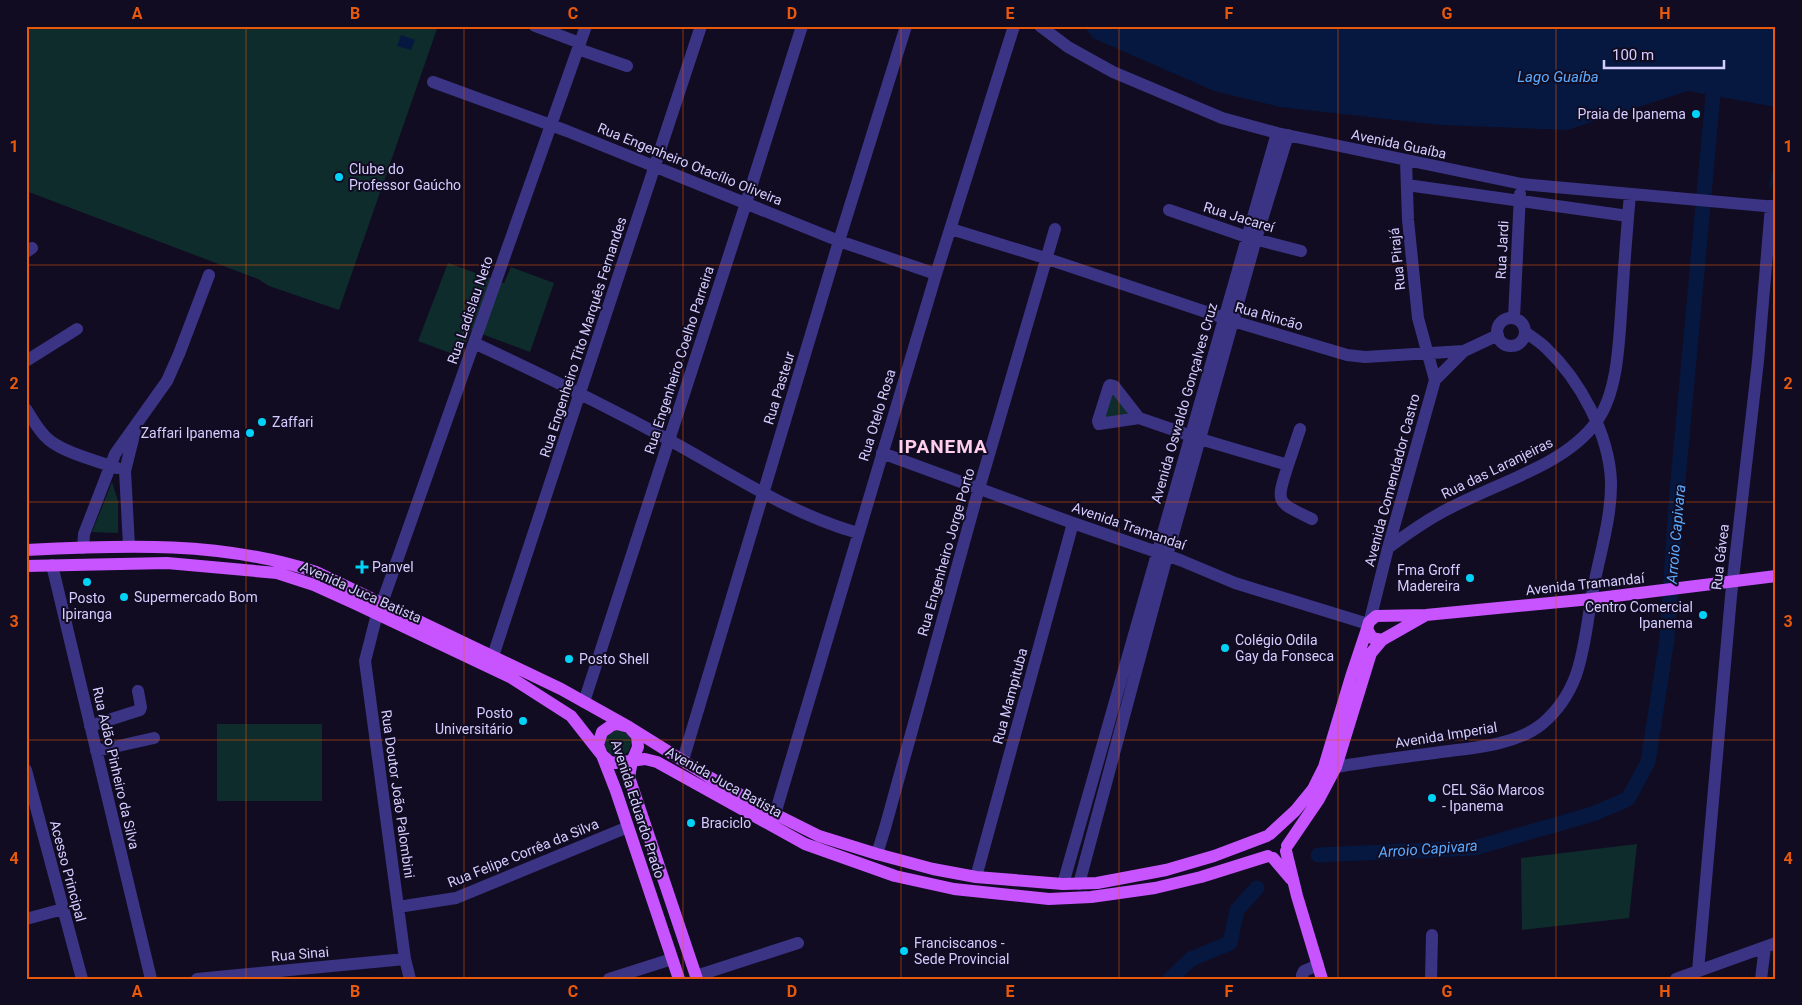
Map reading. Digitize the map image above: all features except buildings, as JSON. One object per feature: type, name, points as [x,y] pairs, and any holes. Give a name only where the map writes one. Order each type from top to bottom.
[{"type":"main road","name":"Avenida Juca Batista","points":[[26,550],[129,546],[206,549],[243,554],[294,565],[316,572],[380,609],[510,677],[531,690],[571,716],[601,754],[610,762],[616,764],[646,760],[662,764],[805,844],[895,876],[954,889],[1049,899],[1091,897],[1155,888],[1271,857]]},
{"type":"main road","name":"Avenida Juca Batista","points":[[26,566],[167,563],[277,573],[314,585],[380,609],[493,656],[561,689],[629,726],[682,760],[775,814],[819,836],[933,869],[976,878],[1063,884],[1097,883],[1166,870],[1214,856],[1268,835]]},
{"type":"main road","name":"Avenida Tramandaí","points":[[1385,616],[1426,615],[1591,599],[1776,576]]},
{"type":"main road","name":"Avenida Tramandaí","points":[[1386,636],[1426,615]]},
{"type":"main road","points":[[1271,857],[1283,855],[1319,799],[1336,767],[1371,653],[1386,636],[1391,624],[1385,616],[1376,616],[1368,624],[1372,638],[1386,636]]},
{"type":"main road","name":"Avenida Comendador Castro","points":[[1268,835],[1295,811],[1313,789],[1324,767],[1368,624]]},
{"type":"main road","name":"Avenida Eduardo Prado","points":[[679,979],[628,827],[598,745],[599,737],[606,728],[617,724],[629,726],[637,736],[638,747],[632,761],[630,777],[696,977]]},
{"type":"main road","points":[[1294,882],[1265,853],[1262,844],[1268,835],[1279,834],[1283,837],[1322,979]]},
{"type":"street","points":[[535,26],[627,66]]},
{"type":"street","name":"Rua Ladislau Neto","points":[[380,609],[586,26]]},
{"type":"street","name":"Rua Engenheiro Tito Marquês Fernandes","points":[[493,656],[701,26]]},
{"type":"street","name":"Rua Engenheiro Coelho Parreira","points":[[584,702],[802,26]]},
{"type":"street","name":"Rua Pasteur","points":[[682,760],[906,26]]},
{"type":"street","name":"Rua Otelo Rosa","points":[[775,814],[936,274],[1014,26]]},
{"type":"street","name":"Avenida Guaíba","points":[[1040,26],[1068,47],[1113,72],[1222,118],[1282,134],[1522,184],[1773,206]]},
{"type":"street","name":"Rua Engenheiro Otacílio Oliveira","points":[[433,82],[551,124],[839,241],[936,274]]},
{"type":"street","name":"Avenida Oswaldo Gonçalves Cruz","points":[[1079,884],[1104,767],[1162,554],[1282,134]]},
{"type":"street","name":"Rua Pirajá","points":[[1406,161],[1408,220],[1418,318],[1428,352]]},
{"type":"street","name":"Rua Jardi","points":[[1514,318],[1522,184]]},
{"type":"street","points":[[1407,185],[1628,216]]},
{"type":"street","name":"Rua das Laranjeiras","points":[[1388,548],[1415,528],[1450,507],[1547,462],[1570,448],[1597,421],[1606,405],[1612,385],[1619,333],[1630,194]]},
{"type":"street","name":"Rua Gávea","points":[[1698,971],[1732,582],[1757,371],[1773,206]]},
{"type":"street","name":"Rua Jacareí","points":[[1169,210],[1252,238],[1301,251]]},
{"type":"street","name":"Rua Rincão","points":[[950,229],[1046,258],[1228,320],[1347,355],[1365,357],[1464,351],[1498,335]]},
{"type":"street","name":"Rua Engenheiro Jorge Porto","points":[[877,854],[979,489],[1055,229]]},
{"type":"street","points":[[83,548],[84,534],[115,454],[171,372],[209,275]]},
{"type":"street","points":[[1507,318],[1514,318],[1520,320],[1524,325],[1525,332],[1524,338],[1519,343],[1513,346],[1506,345],[1498,335],[1498,328],[1501,322],[1507,318]]},
{"type":"street","points":[[26,361],[77,329]]},
{"type":"street","name":"Avenida Imperial","points":[[1336,767],[1489,746],[1521,736],[1541,724],[1562,702],[1574,683],[1585,644],[1591,599],[1607,523],[1611,481],[1604,440],[1597,421],[1567,371],[1546,347],[1525,332]]},
{"type":"street","points":[[474,343],[580,394],[763,492],[812,516],[858,533]]},
{"type":"street","name":"Avenida Comendador Castro","points":[[1368,624],[1435,380],[1464,351]]},
{"type":"street","name":"Avenida Comendador Castro","points":[[1428,352],[1435,380]]},
{"type":"street","points":[[26,409],[37,428],[50,441],[68,450],[126,471]]},
{"type":"street","points":[[1139,418],[1288,465]]},
{"type":"street","points":[[129,546],[126,471],[136,424]]},
{"type":"street","points":[[1300,429],[1279,494],[1287,506],[1312,519]]},
{"type":"street","name":"Avenida Tramandaí","points":[[882,453],[1162,554],[1235,583],[1368,624]]},
{"type":"street","name":"Rua Mampituba","points":[[976,878],[1073,523]]},
{"type":"street","name":"Rua Adão Pinheiro da Silva","points":[[52,565],[150,979]]},
{"type":"street","name":"Avenida Comendador Castro","points":[[1378,588],[1385,616]]},
{"type":"street","name":"Rua Doutor João Palombini","points":[[380,609],[365,661],[405,959],[410,979]]},
{"type":"street","points":[[90,726],[140,710],[138,691]]},
{"type":"street","points":[[96,751],[154,738]]},
{"type":"street","name":"Avenida Oswaldo Gonçalves Cruz","points":[[1063,884],[1104,767]]},
{"type":"street","name":"Acesso Principal","points":[[26,770],[32,813],[63,908],[82,979]]},
{"type":"street","name":"Rua Felipe Corrêa da Silva","points":[[398,907],[456,898],[628,827]]},
{"type":"street","points":[[26,920],[63,908]]},
{"type":"street","points":[[1431,979],[1432,935]]},
{"type":"street","points":[[696,977],[798,943]]},
{"type":"street","points":[[1676,979],[1770,945]]},
{"type":"street","points":[[1761,979],[1770,945]]},
{"type":"street","name":"Rua Sinai","points":[[196,979],[405,959]]},
{"type":"street","points":[[609,979],[672,959]]},
{"type":"street","points":[[1303,979],[1304,971],[1318,964]]},
{"type":"green space","points":[[26,26],[438,26],[339,310],[269,286],[258,279],[26,191]]},
{"type":"green space","points":[[448,263],[504,283],[511,267],[554,283],[530,352],[471,330],[461,357],[418,341]]},
{"type":"green space","points":[[1112,391],[1131,415],[1103,420]]},
{"type":"green space","points":[[112,482],[118,501],[118,533],[92,532]]},
{"type":"green space","points":[[217,724],[322,724],[322,801],[217,801]]},
{"type":"green space","points":[[618,730],[627,734],[631,743],[627,752],[618,756],[609,752],[605,743],[609,734]]},
{"type":"green space","points":[[1637,844],[1629,918],[1522,930],[1521,858]]},
{"type":"water","name":"Lago Guaíba","points":[[1084,26],[1776,26],[1776,107],[1688,91],[1567,130],[1441,125],[1280,107],[1214,91],[1093,38]]},
{"type":"water","points":[[401,35],[415,40],[411,50],[397,46]]},
{"type":"waterway","name":"Arroio Capivara","points":[[1318,855],[1474,848],[1593,814],[1628,799],[1648,762],[1667,639],[1677,492],[1713,95]]},
{"type":"waterway","points":[[1770,187],[1776,170]]},
{"type":"waterway","name":"Arroio Capivara","points":[[1170,979],[1191,959],[1230,943],[1237,910],[1257,888]]},
{"type":"place","name":"Praia de Ipanema","points":[[1696,114]]},
{"type":"place","name":"Clube do Professor Gaúcho","points":[[339,177]]},
{"type":"place","name":"Zaffari","points":[[262,422]]},
{"type":"place","name":"Zaffari Ipanema","points":[[250,433]]},
{"type":"place","name":"Panvel","points":[[362,567]]},
{"type":"place","name":"Fma Groff Madereira","points":[[1470,578]]},
{"type":"place","name":"Posto Ipiranga","points":[[87,582]]},
{"type":"place","name":"Supermercado Bom","points":[[124,597]]},
{"type":"place","name":"Centro Comercial Ipanema","points":[[1703,615]]},
{"type":"place","name":"Colégio Odila Gay da Fonseca","points":[[1225,648]]},
{"type":"place","name":"Posto Shell","points":[[569,659]]},
{"type":"place","name":"Posto Universitário","points":[[523,721]]},
{"type":"place","name":"CEL São Marcos - Ipanema","points":[[1432,798]]},
{"type":"place","name":"Braciclo","points":[[691,823]]},
{"type":"place","name":"Franciscanos - Sede Provincial","points":[[904,951]]},
{"type":"district","name":"IPANEMA","points":[[943,446]]}]
